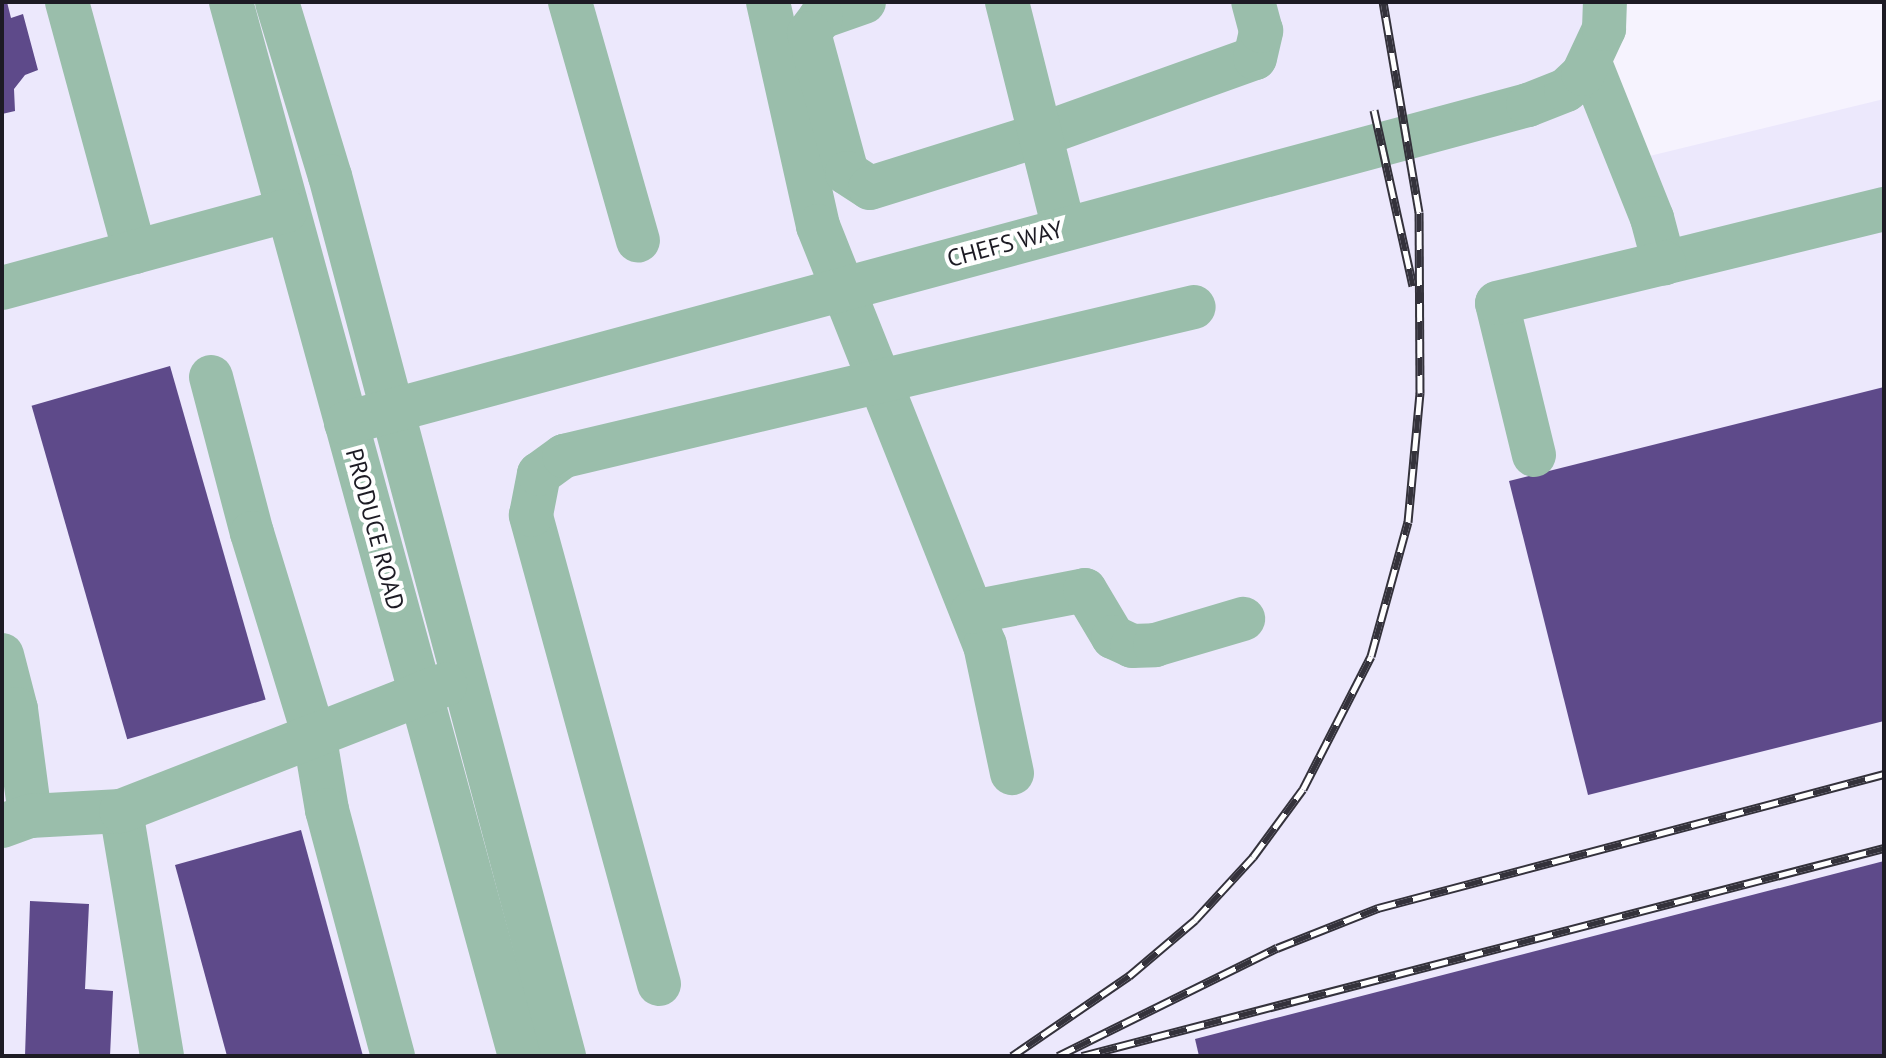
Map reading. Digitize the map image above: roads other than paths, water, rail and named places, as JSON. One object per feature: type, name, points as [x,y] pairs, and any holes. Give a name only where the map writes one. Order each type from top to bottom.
[{"type":"street","points":[[67,2],[135,252]]},
{"type":"street","name":"PRODUCE ROAD","points":[[231,2],[520,1056]]},
{"type":"street","name":"PRODUCE ROAD","points":[[277,2],[394,410],[564,1056]]},
{"type":"street","points":[[570,2],[638,240]]},
{"type":"street","points":[[768,2],[818,226],[846,287],[985,645],[1012,773]]},
{"type":"street","points":[[864,2],[821,17],[809,33],[847,173],[870,188],[1040,135],[1255,58],[1261,31],[1253,2]]},
{"type":"street","points":[[1007,2],[1064,229]]},
{"type":"street","name":"CHEFS WAY","points":[[346,423],[1528,105],[1566,90],[1590,63],[1604,29],[1605,2]]},
{"type":"street","points":[[1590,63],[1652,218],[1664,263]]},
{"type":"street","points":[[1534,455],[1497,303],[1884,209]]},
{"type":"street","points":[[2,288],[286,211]]},
{"type":"street","points":[[659,984],[531,515],[539,474],[564,456],[1194,307]]},
{"type":"street","points":[[211,377],[252,533],[315,739],[327,810],[393,1056]]},
{"type":"street","points":[[972,612],[1085,590],[1113,637],[1132,646],[1155,645],[1243,619]]},
{"type":"street","points":[[2,655],[16,709],[16,821],[121,811],[315,739],[420,692],[463,680]]},
{"type":"street","points":[[121,811],[162,1056]]},
{"type":"railway","points":[[1012,1056],[1129,976],[1195,920],[1253,857],[1303,789],[1371,656],[1408,522],[1420,393],[1419,212],[1383,2]]},
{"type":"railway","points":[[1374,110],[1413,286]]},
{"type":"railway","points":[[1058,1056],[1277,948],[1378,908],[1884,774]]},
{"type":"railway","points":[[1082,1056],[1884,848]]}]
